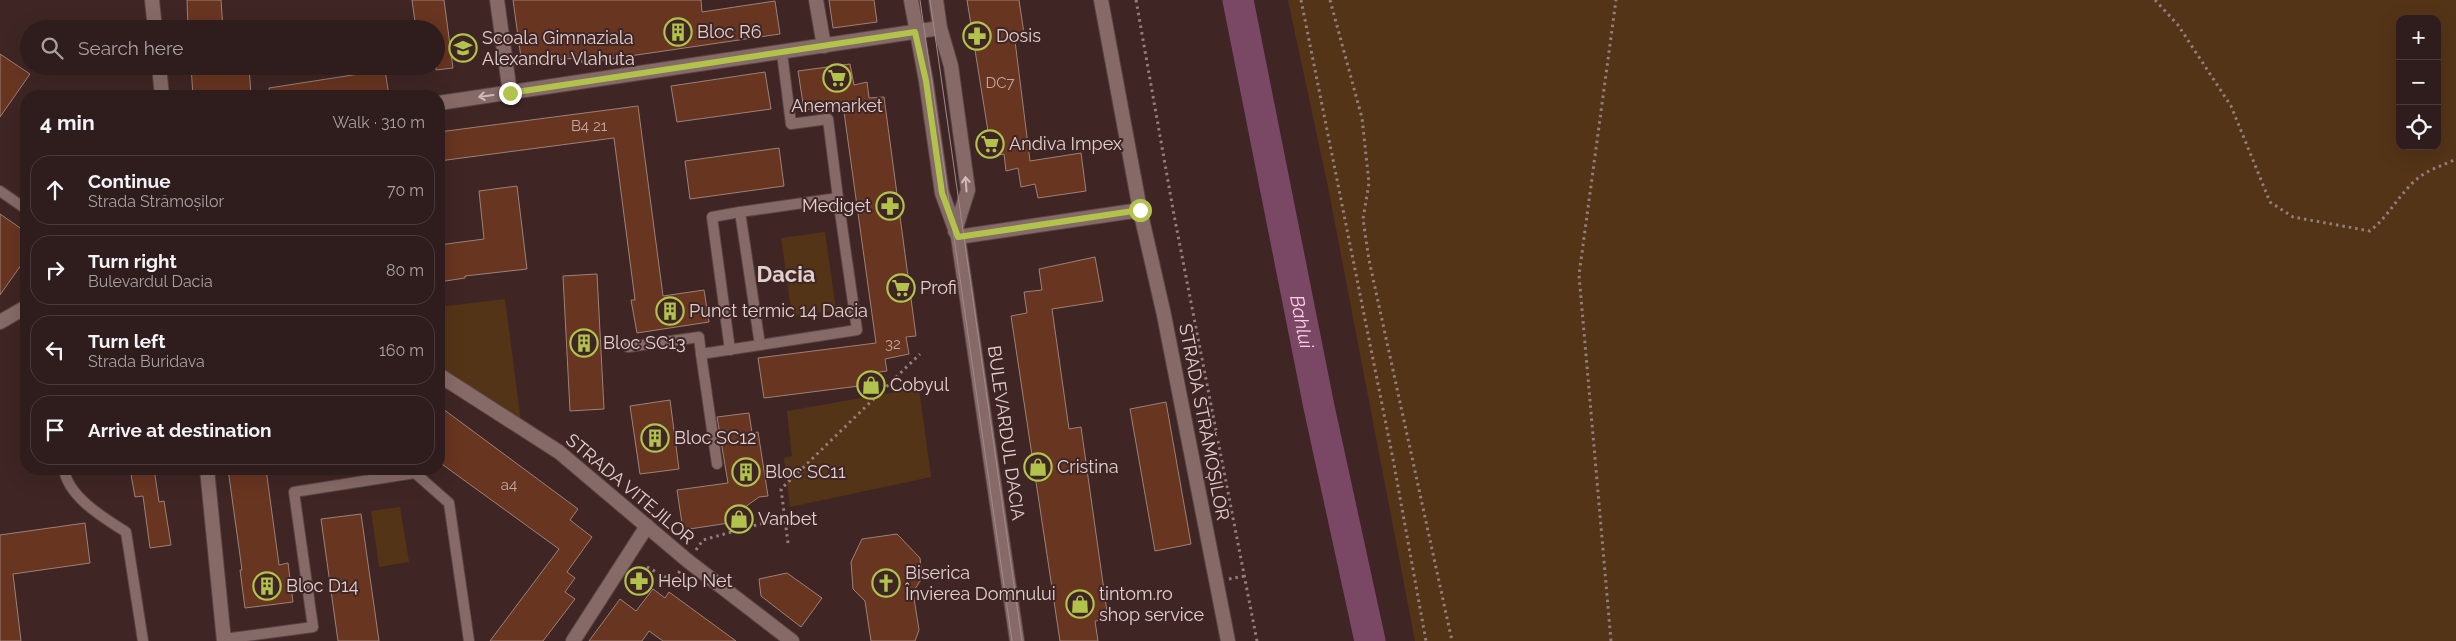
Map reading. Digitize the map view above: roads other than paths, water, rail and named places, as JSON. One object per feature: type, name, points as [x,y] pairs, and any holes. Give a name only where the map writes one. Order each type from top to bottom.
[{"type":"street","points":[[152,0],[154,20]]},
{"type":"street","points":[[497,0],[510,93]]},
{"type":"street","points":[[816,0],[824,46]]},
{"type":"street","name":"BULEVARDUL DACIA","points":[[910,0],[926,81],[942,193],[957,234],[1017,641]]},
{"type":"street","name":"BULEVARDUL DACIA","points":[[936,0],[940,28],[951,66],[968,190],[957,234]]},
{"type":"street","name":"STRADA STRĂMOȘILOR","points":[[1101,0],[1140,210],[1164,315],[1228,641]]},
{"type":"street","points":[[445,102],[940,28]]},
{"type":"street","points":[[160,75],[161,90]]},
{"type":"street","points":[[957,234],[1140,210]]},
{"type":"street","points":[[0,322],[20,310]]},
{"type":"street","name":"STRADA VITEJILOR","points":[[445,379],[559,452],[703,574],[792,641]]},
{"type":"street","points":[[208,475],[224,640]]},
{"type":"street","points":[[573,641],[647,526]]},
{"type":"lane","points":[[701,354],[857,330],[828,119],[791,124],[782,53]]},
{"type":"lane","points":[[0,190],[20,205]]},
{"type":"lane","points":[[730,350],[712,216],[838,198]]},
{"type":"lane","points":[[740,212],[760,345]]},
{"type":"lane","points":[[628,346],[699,337],[717,464]]},
{"type":"lane","points":[[65,475],[65,478],[91,509],[126,532],[144,641]]},
{"type":"lane","points":[[224,640],[313,627],[294,492],[402,475]]},
{"type":"lane","points":[[417,475],[449,503],[469,641]]},
{"type":"waterway","name":"Bahlui","points":[[1238,0],[1319,407],[1370,641]]},
{"type":"tram line","points":[[920,0],[1012,641]]},
{"type":"tram line","points":[[930,0],[1022,641]]},
{"type":"place","name":"Bloc R6","points":[[678,32]]},
{"type":"place","name":"Dosis","points":[[977,36]]},
{"type":"place","name":"Scoala Gimnaziala Alexandru Vlahuta","points":[[463,48]]},
{"type":"place","name":"Anemarket","points":[[837,78]]},
{"type":"place","name":"Andiva Impex","points":[[990,144]]},
{"type":"place","name":"Mediget","points":[[890,206]]},
{"type":"place","name":"Profi","points":[[901,288]]},
{"type":"place","name":"Punct termic 14 Dacia","points":[[670,311]]},
{"type":"place","name":"Bloc SC13","points":[[584,343]]},
{"type":"place","name":"Cobyul","points":[[871,385]]},
{"type":"place","name":"Bloc SC12","points":[[655,438]]},
{"type":"place","name":"Cristina","points":[[1038,467]]},
{"type":"place","name":"Bloc SC11","points":[[746,472]]},
{"type":"place","name":"Vanbet","points":[[739,519]]},
{"type":"place","name":"Help Net","points":[[639,581]]},
{"type":"place","name":"Biserica Învierea Domnului","points":[[886,583]]},
{"type":"place","name":"Bloc D14","points":[[267,586]]},
{"type":"place","name":"tintom.ro shop service","points":[[1080,604]]},
{"type":"district","name":"Dacia","points":[[786,274]]}]
